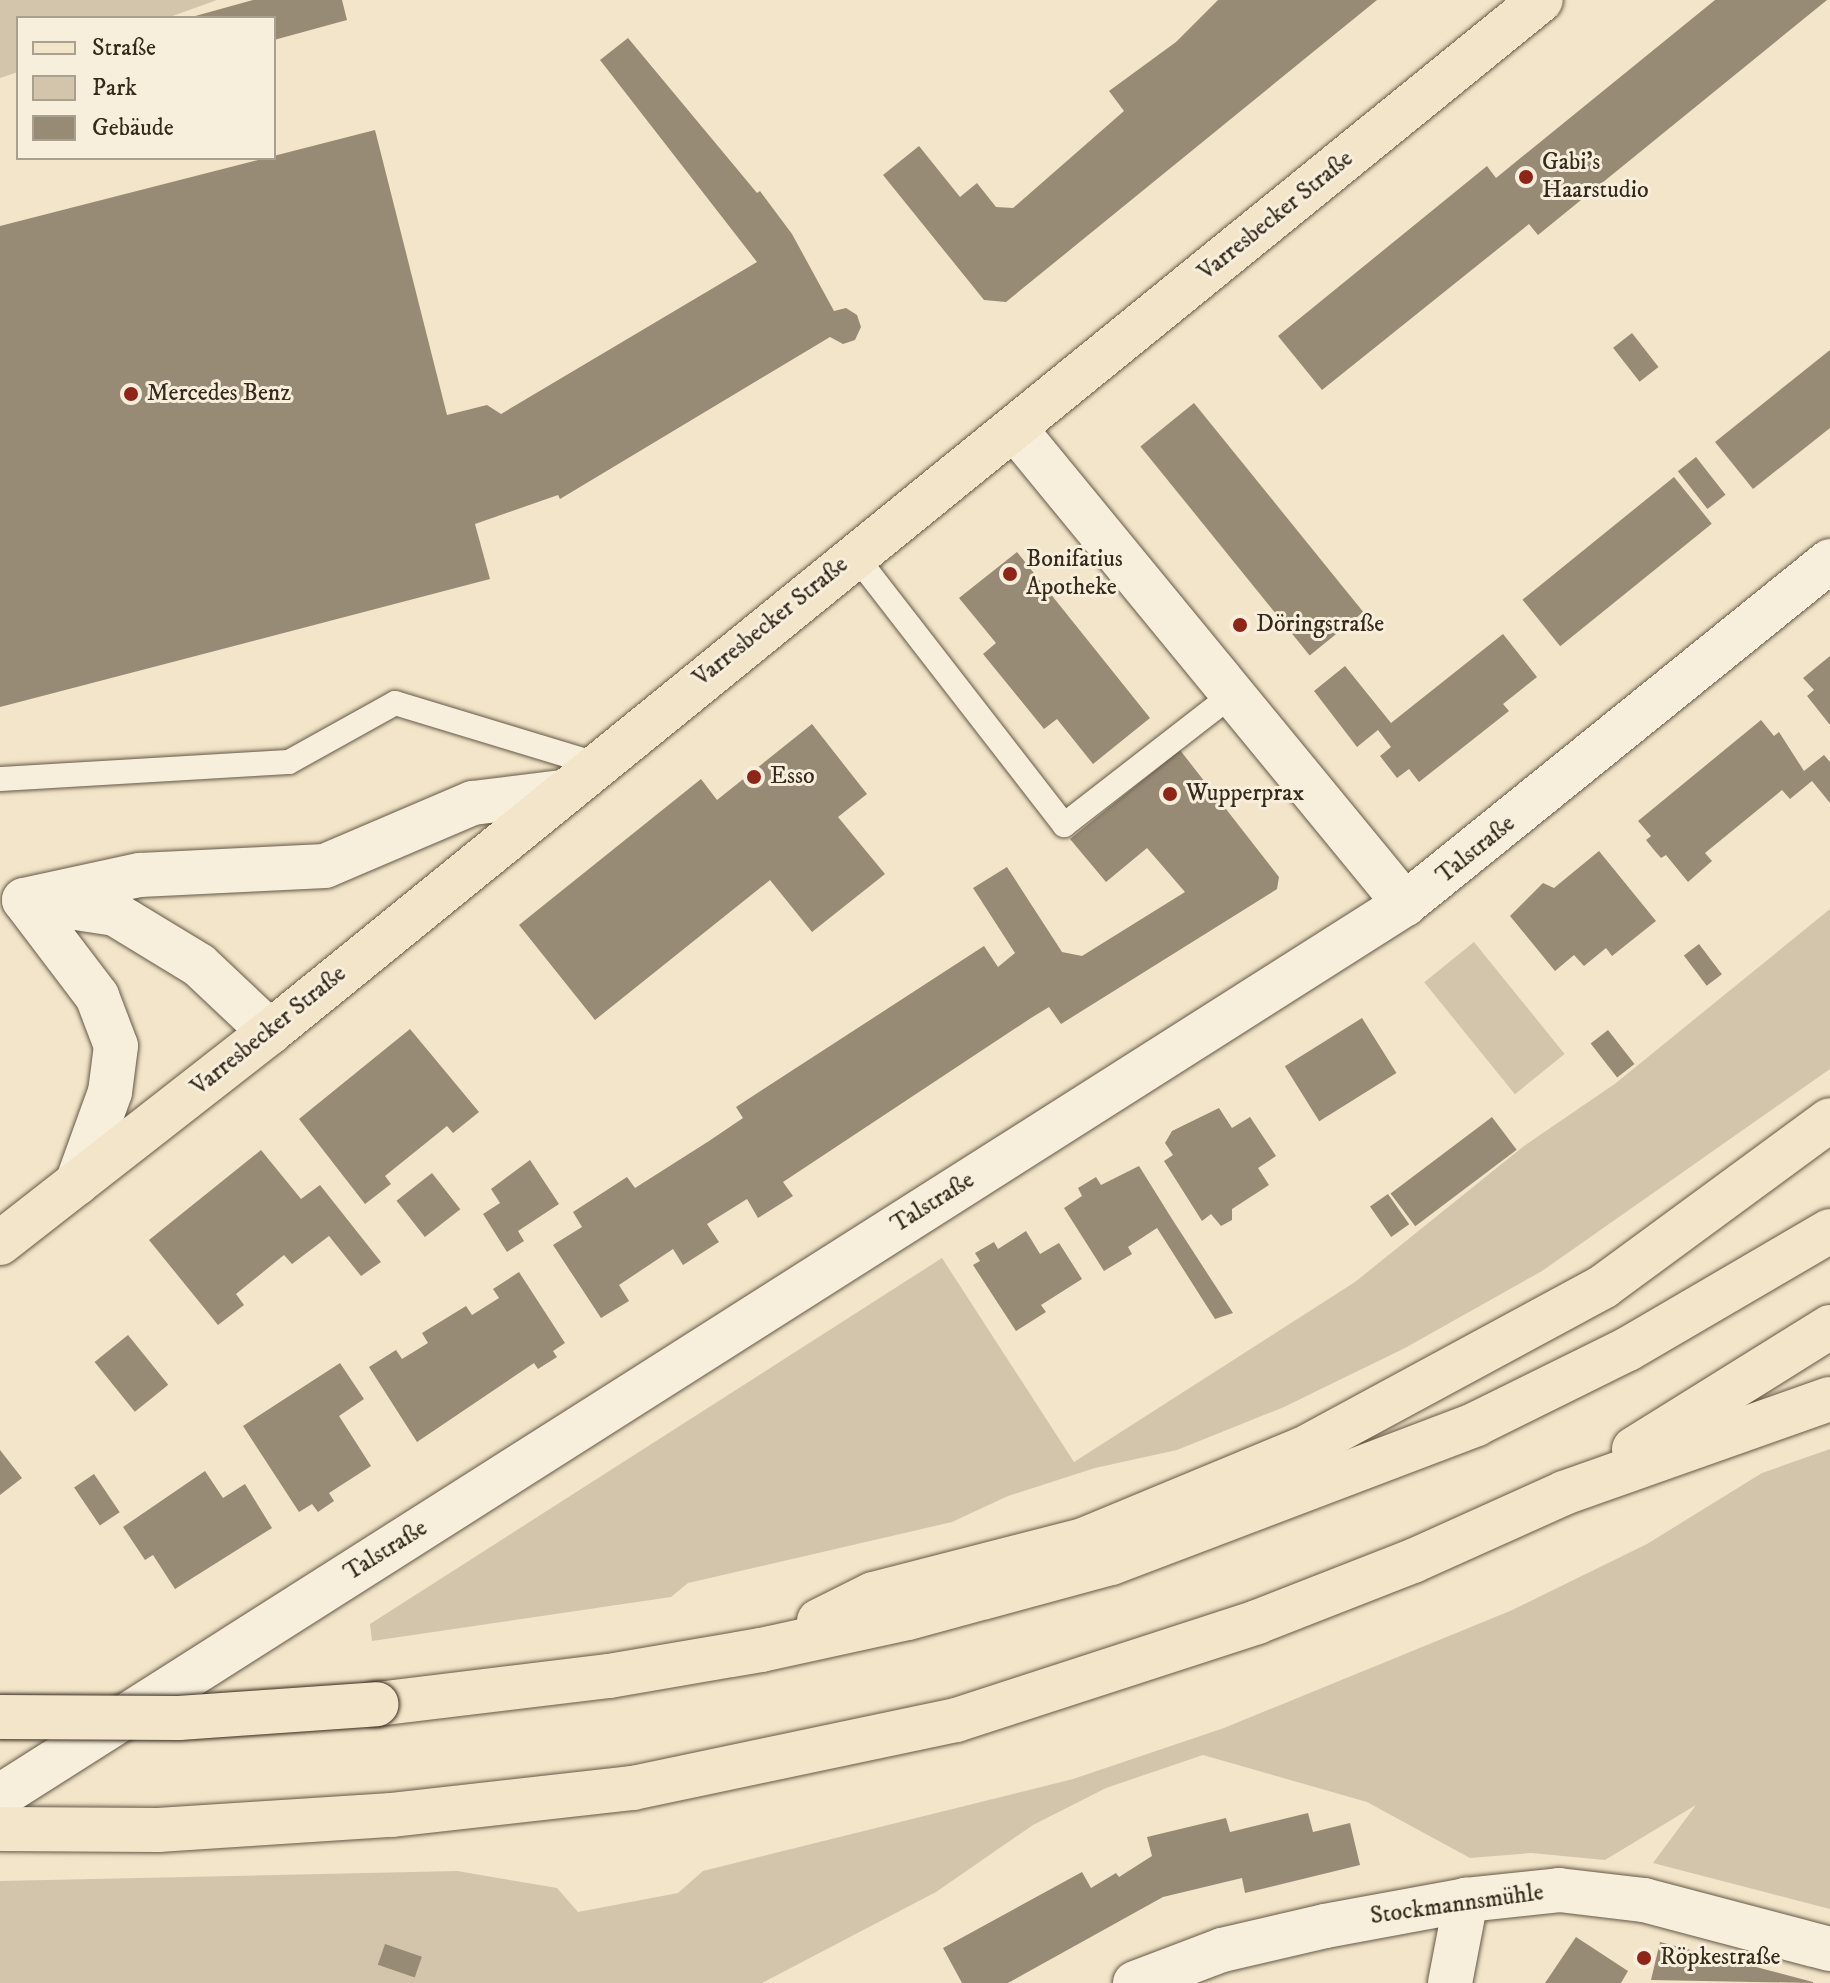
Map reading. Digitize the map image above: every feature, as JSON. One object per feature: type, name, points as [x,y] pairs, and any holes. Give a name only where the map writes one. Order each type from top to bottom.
[{"type":"main road","name":"Varresbecker Straße","points":[[0,1243],[270,1032],[854,554],[1015,429],[1541,0]]},
{"type":"main road","points":[[761,1650],[873,1594],[1083,1540],[1303,1449],[1604,1286],[1830,1120]]},
{"type":"main road","points":[[0,1717],[179,1718],[377,1704],[609,1676],[761,1650],[908,1618],[1111,1563],[1476,1424],[1628,1349],[1830,1231]]},
{"type":"main road","points":[[1564,1493],[1830,1327]]},
{"type":"main road","points":[[0,1829],[158,1830],[392,1815],[633,1788],[956,1720],[1257,1622],[1413,1561],[1564,1493],[1830,1399]]},
{"type":"street","points":[[1015,429],[1405,904]]},
{"type":"street","name":"Talstraße","points":[[0,1796],[1405,904],[1830,561]]},
{"type":"street","points":[[12,901],[140,875],[325,866],[473,803],[563,792]]},
{"type":"street","points":[[12,901],[115,914],[199,965],[270,1032]]},
{"type":"street","points":[[12,901],[97,996],[116,1046],[110,1092],[77,1183]]},
{"type":"street","name":"Stockmannsmühle","points":[[1135,1983],[1222,1950],[1466,1900],[1559,1890],[1644,1900],[1830,1949]]},
{"type":"street","points":[[1450,1983],[1466,1900]]},
{"type":"lane","points":[[854,554],[1064,825],[1233,694]]},
{"type":"lane","points":[[0,779],[289,762],[395,703],[596,764]]},
{"type":"green space","points":[[0,0],[217,0],[173,16],[16,16],[16,73],[0,78]]},
{"type":"green space","points":[[1830,909],[1830,1069],[1542,1271],[1405,1348],[1284,1407],[1177,1450],[1095,1468],[1008,1496],[952,1522],[688,1583],[671,1597],[372,1641],[370,1624],[942,1258],[1074,1462],[1355,1282],[1524,1146],[1616,1083]]},
{"type":"green space","points":[[1474,942],[1565,1054],[1515,1094],[1424,982]]},
{"type":"green space","points":[[1830,1449],[1830,1909],[1653,1863],[1696,1805],[1605,1860],[1531,1853],[1470,1858],[1367,1802],[1203,1755],[1106,1788],[1033,1825],[936,1892],[762,1983],[0,1983],[0,1881],[457,1871],[557,1888],[578,1912],[678,1893],[703,1871],[1073,1779],[1224,1728],[1510,1611],[1647,1544],[1762,1473]]},
{"type":"building","points":[[253,0],[342,0],[347,20],[276,39],[276,16],[195,16]]},
{"type":"building","points":[[1218,0],[1377,0],[1006,302],[984,300],[883,175],[919,146],[960,197],[977,183],[996,207],[1013,208],[1124,111],[1109,91],[1176,42]]},
{"type":"building","points":[[1715,0],[1827,0],[1538,235],[1529,224],[1322,390],[1278,336],[1487,166],[1496,178]]},
{"type":"building","points":[[628,38],[757,193],[760,191],[792,234],[834,311],[846,308],[857,315],[861,327],[855,340],[843,344],[830,337],[560,499],[558,495],[475,524],[490,579],[0,707],[0,226],[258,160],[276,160],[276,155],[375,130],[447,415],[487,405],[501,414],[757,262],[600,60]]},
{"type":"building","points":[[1632,333],[1658,367],[1640,382],[1613,348]]},
{"type":"building","points":[[1830,350],[1830,428],[1753,489],[1715,442]]},
{"type":"building","points":[[1194,403],[1363,612],[1310,655],[1140,446]]},
{"type":"building","points":[[1696,457],[1726,495],[1707,509],[1678,471]]},
{"type":"building","points":[[1674,477],[1712,524],[1560,646],[1522,600]]},
{"type":"building","points":[[1017,552],[1150,718],[1093,764],[1057,719],[1044,729],[983,654],[996,643],[959,598]]},
{"type":"building","points":[[1503,634],[1537,677],[1503,704],[1509,711],[1419,782],[1409,769],[1397,778],[1380,756],[1391,747],[1378,730],[1357,747],[1314,691],[1345,666],[1391,723]]},
{"type":"building","points":[[1830,656],[1830,725],[1807,696],[1814,690],[1803,678]]},
{"type":"building","points":[[1761,720],[1774,736],[1779,732],[1804,771],[1824,755],[1830,762],[1830,803],[1812,781],[1790,799],[1782,790],[1705,853],[1712,861],[1688,882],[1666,855],[1661,858],[1654,850],[1646,840],[1651,836],[1638,821]]},
{"type":"building","points":[[812,724],[867,794],[838,817],[885,874],[812,932],[770,880],[595,1020],[519,925],[701,779],[717,800]]},
{"type":"building","points":[[1180,750],[1279,877],[1277,889],[1061,1024],[1049,1007],[1031,1018],[783,1182],[793,1196],[758,1218],[747,1199],[707,1224],[719,1242],[683,1265],[673,1249],[619,1285],[629,1301],[601,1318],[553,1245],[582,1227],[573,1212],[627,1177],[635,1188],[709,1141],[743,1118],[736,1107],[984,946],[998,967],[1015,953],[973,888],[1007,867],[1062,952],[1082,956],[1185,892],[1147,848],[1106,882],[1070,839]]},
{"type":"building","points":[[1599,851],[1656,921],[1612,956],[1606,948],[1584,966],[1574,955],[1555,971],[1510,916],[1543,883],[1554,888]]},
{"type":"building","points":[[1699,944],[1722,974],[1707,986],[1684,955]]},
{"type":"building","points":[[1362,1018],[1396,1073],[1319,1121],[1285,1066]]},
{"type":"building","points":[[410,1029],[479,1112],[453,1133],[447,1126],[385,1176],[391,1184],[365,1204],[299,1119]]},
{"type":"building","points":[[1608,1030],[1634,1064],[1617,1077],[1591,1044]]},
{"type":"building","points":[[1219,1108],[1232,1128],[1250,1117],[1276,1156],[1258,1168],[1269,1185],[1232,1209],[1232,1220],[1221,1226],[1211,1214],[1202,1221],[1164,1161],[1173,1155],[1165,1143],[1172,1131]]},
{"type":"building","points":[[1492,1117],[1517,1150],[1415,1226],[1391,1193]]},
{"type":"building","points":[[261,1150],[301,1199],[320,1185],[381,1262],[361,1276],[329,1236],[292,1264],[284,1255],[236,1294],[244,1305],[218,1325],[149,1240]]},
{"type":"building","points":[[530,1160],[559,1204],[518,1231],[524,1241],[507,1252],[483,1214],[500,1203],[491,1189]]},
{"type":"building","points":[[1139,1166],[1233,1313],[1215,1319],[1157,1228],[1128,1247],[1132,1254],[1104,1271],[1064,1208],[1082,1196],[1078,1188],[1096,1177],[1101,1185]]},
{"type":"building","points":[[432,1173],[460,1209],[425,1237],[397,1201]]},
{"type":"building","points":[[1388,1194],[1409,1224],[1391,1237],[1370,1207]]},
{"type":"building","points":[[1026,1231],[1040,1254],[1059,1243],[1082,1279],[1041,1305],[1046,1312],[1016,1331],[973,1265],[980,1261],[975,1253],[994,1242],[998,1249]]},
{"type":"building","points":[[519,1272],[565,1343],[553,1351],[557,1357],[538,1369],[534,1363],[417,1442],[369,1367],[396,1350],[402,1359],[428,1343],[422,1333],[466,1306],[472,1315],[499,1298],[493,1289]]},
{"type":"building","points":[[128,1335],[168,1385],[135,1412],[95,1362]]},
{"type":"building","points":[[340,1363],[364,1399],[339,1416],[371,1466],[329,1493],[334,1501],[318,1512],[312,1504],[299,1512],[243,1426]]},
{"type":"building","points":[[0,1450],[22,1478],[0,1495]]},
{"type":"building","points":[[205,1471],[223,1498],[245,1484],[272,1528],[175,1589],[153,1555],[145,1560],[123,1527]]},
{"type":"building","points":[[94,1474],[120,1512],[100,1526],[74,1487]]},
{"type":"building","points":[[1308,1813],[1313,1832],[1350,1823],[1360,1865],[1245,1893],[1242,1878],[1163,1897],[1008,1983],[962,1983],[943,1948],[1082,1872],[1091,1888],[1116,1873],[1119,1877],[1152,1856],[1147,1837],[1226,1818],[1230,1832]]},
{"type":"building","points":[[1576,1937],[1628,1971],[1621,1983],[1545,1983]]},
{"type":"building","points":[[1660,1942],[1813,1982],[1813,1983],[1651,1980]]},
{"type":"building","points":[[385,1944],[422,1957],[415,1977],[378,1965]]},
{"type":"place","name":"Gabi's Haarstudio","points":[[1526,177]]},
{"type":"place","name":"Mercedes Benz","points":[[131,394]]},
{"type":"place","name":"Bonifatius Apotheke","points":[[1010,574]]},
{"type":"place","name":"Döringstraße","points":[[1240,625]]},
{"type":"place","name":"Esso","points":[[754,777]]},
{"type":"place","name":"Wupperprax","points":[[1170,794]]},
{"type":"place","name":"Röpkestraße","points":[[1644,1958]]}]
